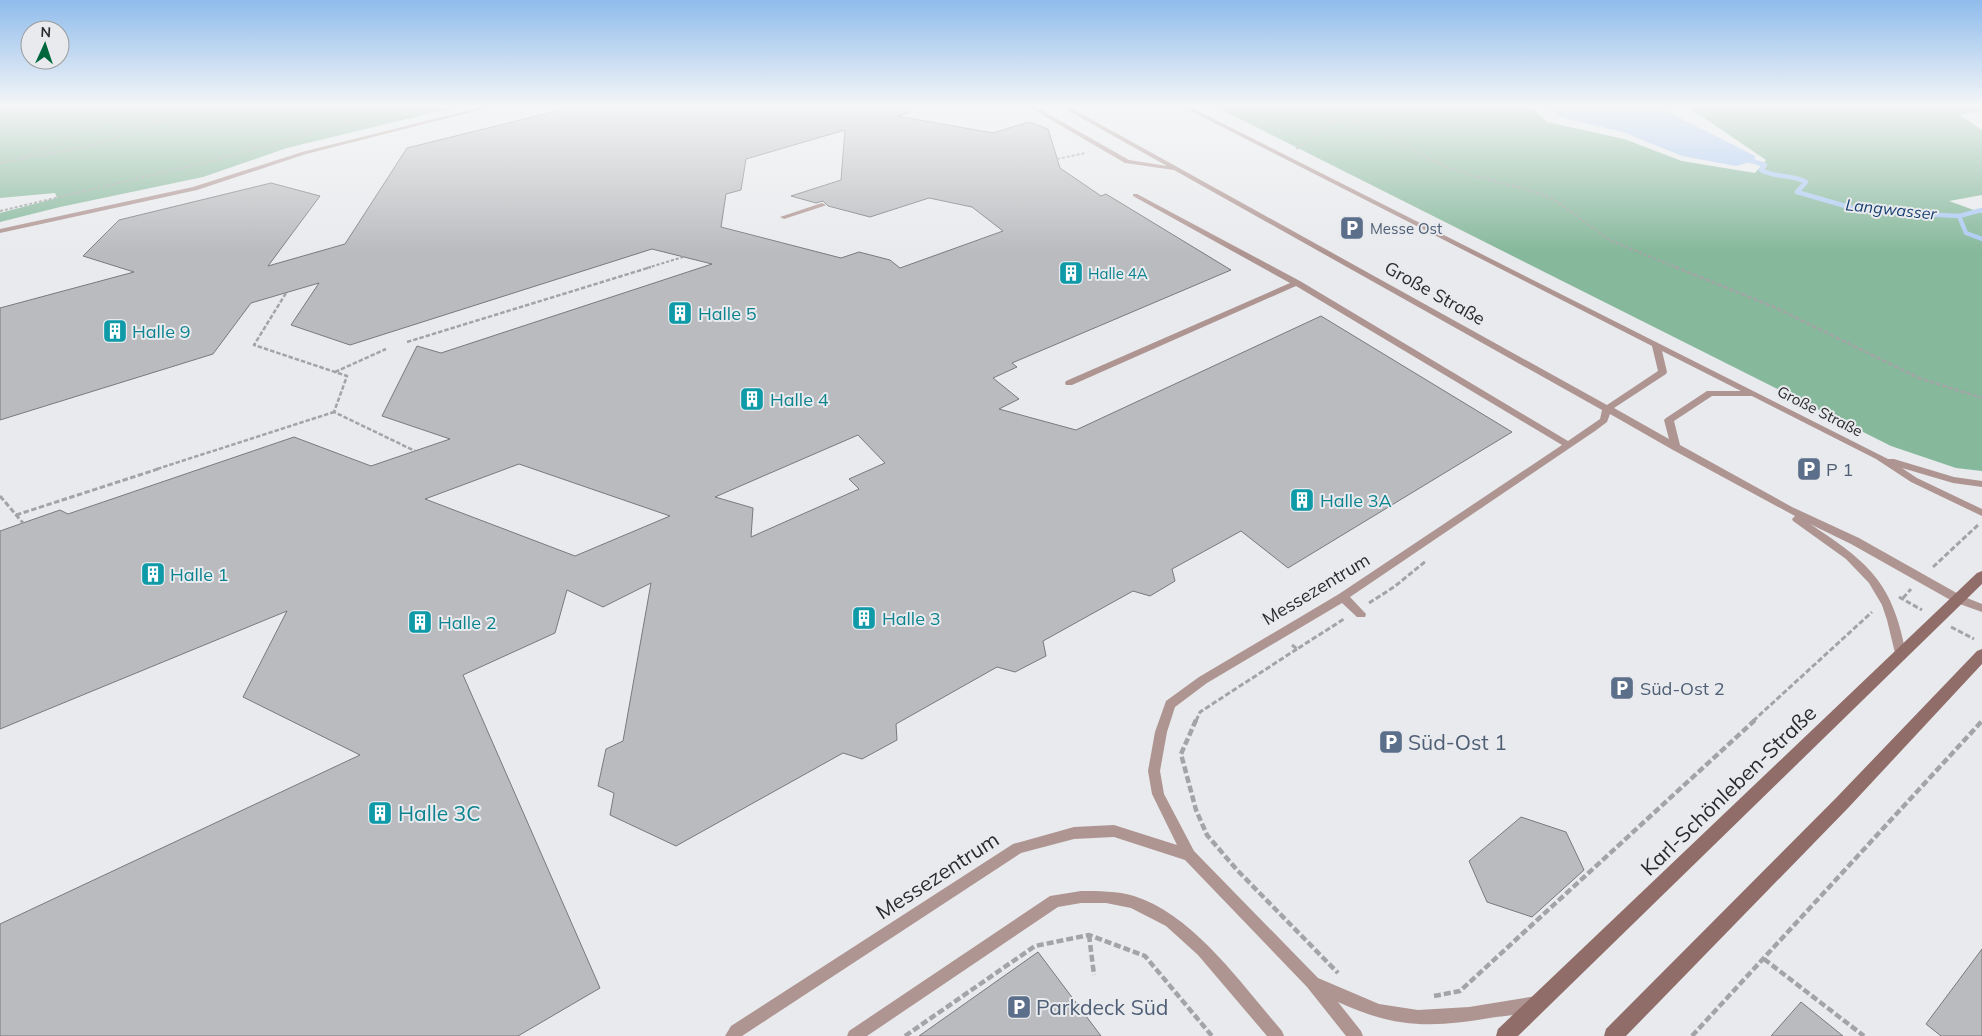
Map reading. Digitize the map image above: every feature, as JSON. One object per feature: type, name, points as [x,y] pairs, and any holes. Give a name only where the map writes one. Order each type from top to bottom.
[{"type":"main road","name":"Karl-Schönleben-Straße","points":[[1505,1036],[1982,576]]},
{"type":"main road","points":[[1613,1036],[1843,802],[1982,655]]},
{"type":"lane","points":[[0,231],[195,189],[297,155]]},
{"type":"lane","points":[[1116,155],[1127,162],[1180,171]]},
{"type":"lane","name":"Große Straße","points":[[1152,155],[1676,448],[1788,509],[1855,542],[1958,599],[1982,608]]},
{"type":"lane","name":"Große Straße","points":[[1281,155],[1879,457],[1914,480],[1982,513]]},
{"type":"lane","points":[[1136,195],[1297,283],[1569,445]]},
{"type":"lane","points":[[784,217],[822,204]]},
{"type":"lane","points":[[1068,383],[1297,283]]},
{"type":"lane","name":"Messezentrum","points":[[1356,1036],[1312,982],[1189,855],[1158,794],[1154,771],[1161,732],[1170,704],[1203,680],[1343,597],[1604,420],[1607,409],[1663,372],[1656,345]]},
{"type":"lane","points":[[1676,448],[1670,420],[1710,393],[1753,394]]},
{"type":"lane","name":"Große Straße","points":[[1879,457],[1954,480],[1982,484]]},
{"type":"lane","name":"Große Straße","points":[[1788,509],[1802,523],[1854,561],[1876,584],[1892,613],[1900,654]]},
{"type":"lane","points":[[1343,597],[1361,614]]},
{"type":"lane","name":"Messezentrum","points":[[734,1034],[1018,848],[1074,833],[1114,831],[1189,855]]},
{"type":"lane","points":[[854,1036],[1055,901],[1098,897],[1133,902],[1171,921],[1203,950],[1277,1036]]},
{"type":"lane","points":[[1312,982],[1373,1009],[1416,1018],[1468,1014],[1540,1002]]},
{"type":"path","points":[[16,161],[29,155]]},
{"type":"path","points":[[0,163],[45,155]]},
{"type":"path","points":[[0,211],[232,155]]},
{"type":"path","points":[[1057,159],[1075,155]]},
{"type":"path","points":[[1424,155],[1463,173],[1526,189],[1552,198],[1611,241],[1774,307],[1920,378],[1982,398]]},
{"type":"path","points":[[407,342],[682,256]]},
{"type":"path","points":[[286,293],[254,345],[347,376],[334,412]]},
{"type":"path","points":[[335,372],[386,349]]},
{"type":"path","points":[[16,515],[334,412],[415,451]]},
{"type":"path","points":[[0,496],[23,523]]},
{"type":"path","points":[[1903,598],[1920,578],[1982,521]]},
{"type":"path","points":[[1431,997],[1460,991],[1872,613],[1868,605]]},
{"type":"path","points":[[1297,650],[1200,712],[1181,754],[1196,810],[1207,835],[1237,870],[1339,974]]},
{"type":"path","points":[[1692,1036],[1982,721]]},
{"type":"path","points":[[1089,935],[1094,975]]},
{"type":"path","points":[[905,1036],[1034,946],[1089,935],[1145,956],[1212,1036]]},
{"type":"path","points":[[1764,959],[1864,1036]]},
{"type":"green space","points":[[0,155],[266,155],[203,177],[60,207],[0,222],[0,213],[57,198],[55,193],[0,198]]},
{"type":"green space","points":[[1312,155],[1667,155],[1682,161],[1755,173],[1766,160],[1759,155],[1982,155],[1982,195],[1949,201],[1982,213],[1982,471],[1956,468],[1891,446]]},
{"type":"water","points":[[1680,155],[1755,156],[1754,161],[1736,166]]},
{"type":"building","points":[[402,155],[758,155],[746,159],[741,190],[726,194],[721,227],[841,258],[859,252],[890,260],[900,268],[1003,231],[972,207],[929,198],[870,217],[828,206],[823,201],[816,203],[791,196],[841,180],[843,155],[1056,155],[1060,168],[1101,196],[1106,194],[1231,270],[1012,363],[1017,367],[993,378],[1019,399],[999,409],[1076,430],[1321,316],[1512,432],[1288,568],[1241,531],[1172,569],[1175,581],[1150,596],[1133,591],[1043,641],[1046,656],[1015,672],[997,667],[896,724],[897,740],[862,759],[843,753],[676,846],[610,815],[614,793],[598,786],[606,749],[623,741],[651,583],[603,607],[567,590],[555,633],[463,675],[600,988],[518,1036],[0,1036],[0,924],[360,755],[243,697],[287,611],[0,729],[0,531],[60,510],[68,514],[294,437],[371,466],[450,439],[382,416],[417,346],[441,353],[712,264],[652,249],[350,345],[291,325],[319,283],[251,303],[213,354],[0,420],[0,308],[134,272],[83,256],[119,220],[271,183],[320,196],[268,266],[345,244]],"holes":[[[858,435],[885,463],[849,479],[859,489],[751,537],[753,508],[715,497]],[[519,464],[670,516],[575,556],[425,499]]]},
{"type":"building","points":[[1521,817],[1566,832],[1584,870],[1532,917],[1487,902],[1469,861]]},
{"type":"building","points":[[1982,949],[1982,1036],[1941,1036],[1926,1024]]},
{"type":"building","name":"Parkdeck Süd","points":[[1038,952],[1101,1036],[919,1036]]},
{"type":"building","points":[[1801,1002],[1843,1036],[1771,1036]]},
{"type":"waterway","name":"Langwasser","points":[[1745,159],[1765,165],[1761,170],[1766,172],[1806,182],[1797,192],[1856,209],[1959,216]]},
{"type":"waterway","name":"Langwasser","points":[[1959,216],[1982,210]]},
{"type":"waterway","name":"Langwasser","points":[[1959,216],[1966,233],[1982,239]]},
{"type":"place","name":"Messe Ost","points":[[1352,228]]},
{"type":"place","name":"Halle 4A","points":[[1071,273]]},
{"type":"place","name":"Halle 5","points":[[680,313]]},
{"type":"place","name":"Halle 9","points":[[115,331]]},
{"type":"place","name":"Halle 4","points":[[752,399]]},
{"type":"place","name":"P 1","points":[[1809,469]]},
{"type":"place","name":"Halle 3A","points":[[1302,500]]},
{"type":"place","name":"Halle 1","points":[[153,574]]},
{"type":"place","name":"Halle 3","points":[[864,618]]},
{"type":"place","name":"Halle 2","points":[[420,622]]},
{"type":"place","name":"Süd-Ost 2","points":[[1622,688]]},
{"type":"place","name":"Süd-Ost 1","points":[[1391,742]]},
{"type":"place","name":"Halle 3C","points":[[380,813]]},
{"type":"place","name":"Parkdeck Süd","points":[[1019,1007]]}]
